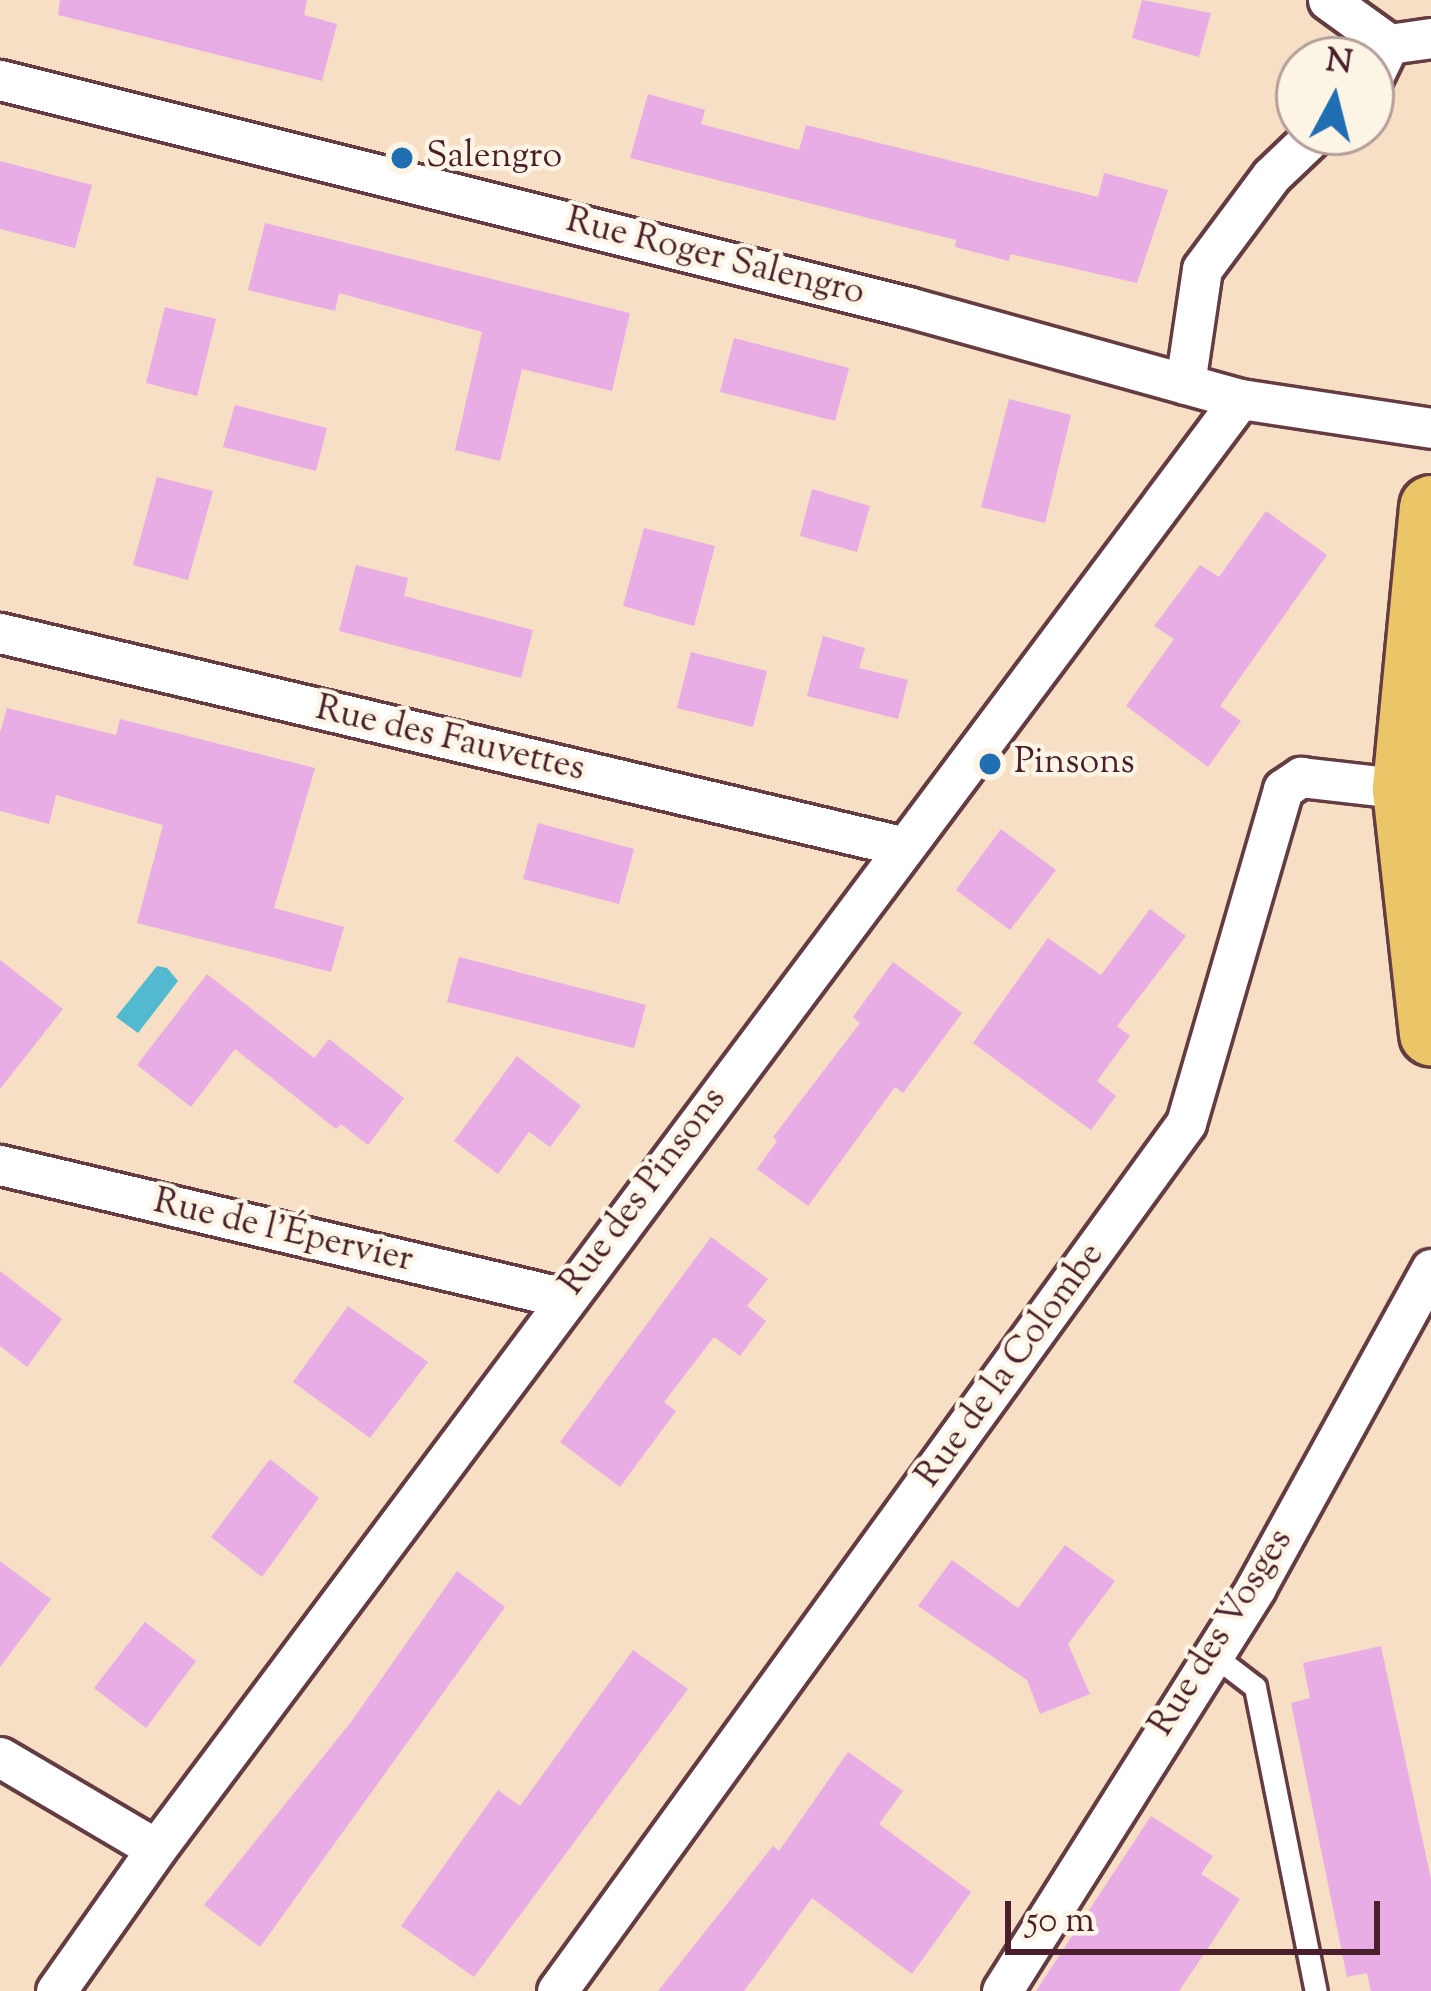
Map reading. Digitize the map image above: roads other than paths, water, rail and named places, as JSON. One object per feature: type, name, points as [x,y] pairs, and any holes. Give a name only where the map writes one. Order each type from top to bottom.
[{"type":"main road","points":[[1431,507],[1404,789],[1431,1034]]},
{"type":"street","points":[[1328,0],[1378,36]]},
{"type":"street","points":[[1395,43],[1431,38]]},
{"type":"street","name":"Rue Roger Salengro","points":[[0,80],[908,307],[1240,399],[1431,428]]},
{"type":"street","points":[[1185,384],[1202,268],[1271,176],[1292,156]]},
{"type":"street","name":"Rue des Pinsons","points":[[56,1991],[156,1849],[901,846],[1240,399]]},
{"type":"street","name":"Rue des Fauvettes","points":[[0,633],[901,846]]},
{"type":"street","name":"Rue de la Colombe","points":[[557,1991],[1186,1123],[1282,789],[1301,777],[1404,789]]},
{"type":"street","name":"Rue de l'Épervier","points":[[0,1165],[565,1298]]},
{"type":"street","name":"Rue des Vosges","points":[[1001,1991],[1256,1586],[1431,1269]]},
{"type":"street","points":[[0,1756],[156,1849]]},
{"type":"lane","points":[[1212,1654],[1255,1687],[1316,1991]]},
{"type":"water","points":[[157,966],[167,968],[178,981],[138,1033],[116,1017]]},
{"type":"place","name":"Salengro","points":[[402,158]]},
{"type":"place","name":"Pinsons","points":[[990,764]]}]
